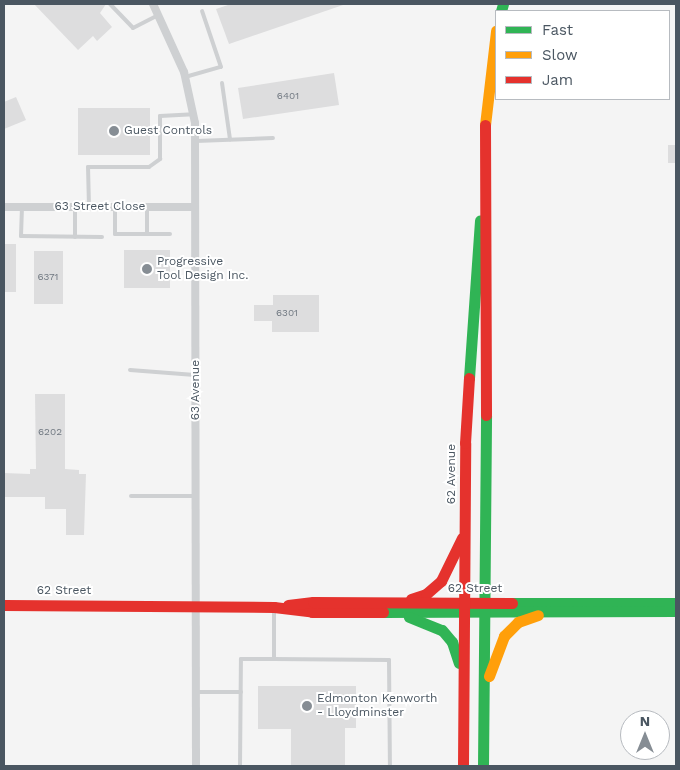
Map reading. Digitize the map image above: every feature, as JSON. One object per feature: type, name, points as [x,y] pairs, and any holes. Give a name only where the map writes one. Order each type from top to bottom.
[{"type":"main road","name":"62 Avenue","points":[[463,766],[466,422],[484,183],[486,99],[495,38]]},
{"type":"main road","name":"62 Avenue","points":[[484,183],[487,249],[484,766]]},
{"type":"main road","points":[[398,602],[426,594],[441,581],[455,557],[466,526]]},
{"type":"main road","name":"62 Street","points":[[274,607],[313,602],[398,602],[465,608]]},
{"type":"main road","name":"62 Street","points":[[4,605],[274,607],[312,612],[386,612],[485,607],[676,603]]},
{"type":"main road","name":"62 Street","points":[[485,607],[564,611],[676,611]]},
{"type":"main road","points":[[485,690],[496,650],[518,622],[530,616],[564,611]]},
{"type":"main road","points":[[386,612],[422,620],[442,630],[457,651],[464,687]]},
{"type":"street","name":"63 Avenue","points":[[153,4],[185,77],[193,114],[196,141],[196,766]]},
{"type":"street","name":"63 Street Close","points":[[4,206],[195,207]]},
{"type":"lane","points":[[110,4],[133,28],[160,17]]},
{"type":"lane","points":[[185,77],[221,67],[202,11]]},
{"type":"lane","points":[[222,83],[230,140]]},
{"type":"lane","points":[[89,207],[88,167],[149,167],[160,159],[160,116],[193,114]]},
{"type":"lane","points":[[196,141],[273,138]]},
{"type":"lane","points":[[22,207],[21,236],[102,237]]},
{"type":"lane","points":[[75,207],[75,237]]},
{"type":"lane","points":[[115,207],[115,234],[170,234]]},
{"type":"lane","points":[[147,207],[147,234]]},
{"type":"lane","points":[[130,370],[196,375]]},
{"type":"lane","points":[[131,496],[196,496]]},
{"type":"lane","points":[[274,607],[274,659]]},
{"type":"lane","points":[[240,766],[241,659],[274,659],[389,660],[390,766]]},
{"type":"lane","points":[[196,692],[240,692]]},
{"type":"building","points":[[34,4],[106,4],[100,13],[112,27],[97,41],[93,36],[78,50]]},
{"type":"building","points":[[231,4],[343,5],[229,44],[216,9]]},
{"type":"building","points":[[334,73],[339,105],[243,119],[238,88]]},
{"type":"building","points":[[16,97],[26,120],[4,129],[4,102]]},
{"type":"building","name":"Guest Controls","points":[[78,108],[150,108],[150,155],[78,155]]},
{"type":"building","points":[[668,145],[676,145],[676,163],[668,163]]},
{"type":"building","points":[[4,244],[16,244],[16,292],[4,292]]},
{"type":"building","name":"Progressive Tool Design Inc.","points":[[124,250],[170,250],[170,288],[124,288]]},
{"type":"building","points":[[34,251],[63,251],[63,304],[34,304]]},
{"type":"building","points":[[273,295],[319,295],[319,332],[272,332],[272,321],[254,321],[254,305],[273,305]]},
{"type":"building","points":[[35,394],[65,394],[65,469],[79,470],[79,474],[86,474],[84,535],[66,535],[66,509],[45,509],[45,497],[4,497],[4,473],[30,474],[30,469],[36,469]]},
{"type":"building","name":"Edmonton Kenworth - Lloydminster","points":[[258,686],[356,686],[356,728],[345,728],[345,766],[291,766],[291,729],[258,729]]},
{"type":"traffic: fast","points":[[501,10],[503,4]]},
{"type":"traffic: fast","points":[[469,378],[480,220]]},
{"type":"traffic: fast","points":[[483,766],[486,415]]},
{"type":"traffic: fast","points":[[512,603],[676,603]]},
{"type":"traffic: fast","points":[[383,612],[676,611]]},
{"type":"traffic: fast","points":[[409,617],[442,630],[452,642],[459,663]]},
{"type":"traffic: slow","points":[[485,125],[495,40]]},
{"type":"traffic: slow","points":[[489,676],[504,636],[518,622],[538,615]]},
{"type":"traffic: jam","points":[[485,125],[486,415]]},
{"type":"traffic: jam","points":[[463,766],[465,443],[469,378]]},
{"type":"traffic: jam","points":[[411,599],[426,594],[441,581],[462,538]]},
{"type":"traffic: jam","points":[[288,605],[313,602],[512,603]]},
{"type":"traffic: jam","points":[[4,605],[274,607],[312,612],[383,612]]},
{"type":"place","name":"Guest Controls","points":[[114,131]]},
{"type":"place","name":"Progressive Tool Design Inc.","points":[[147,269]]},
{"type":"place","name":"Edmonton Kenworth - Lloydminster","points":[[307,706]]}]
